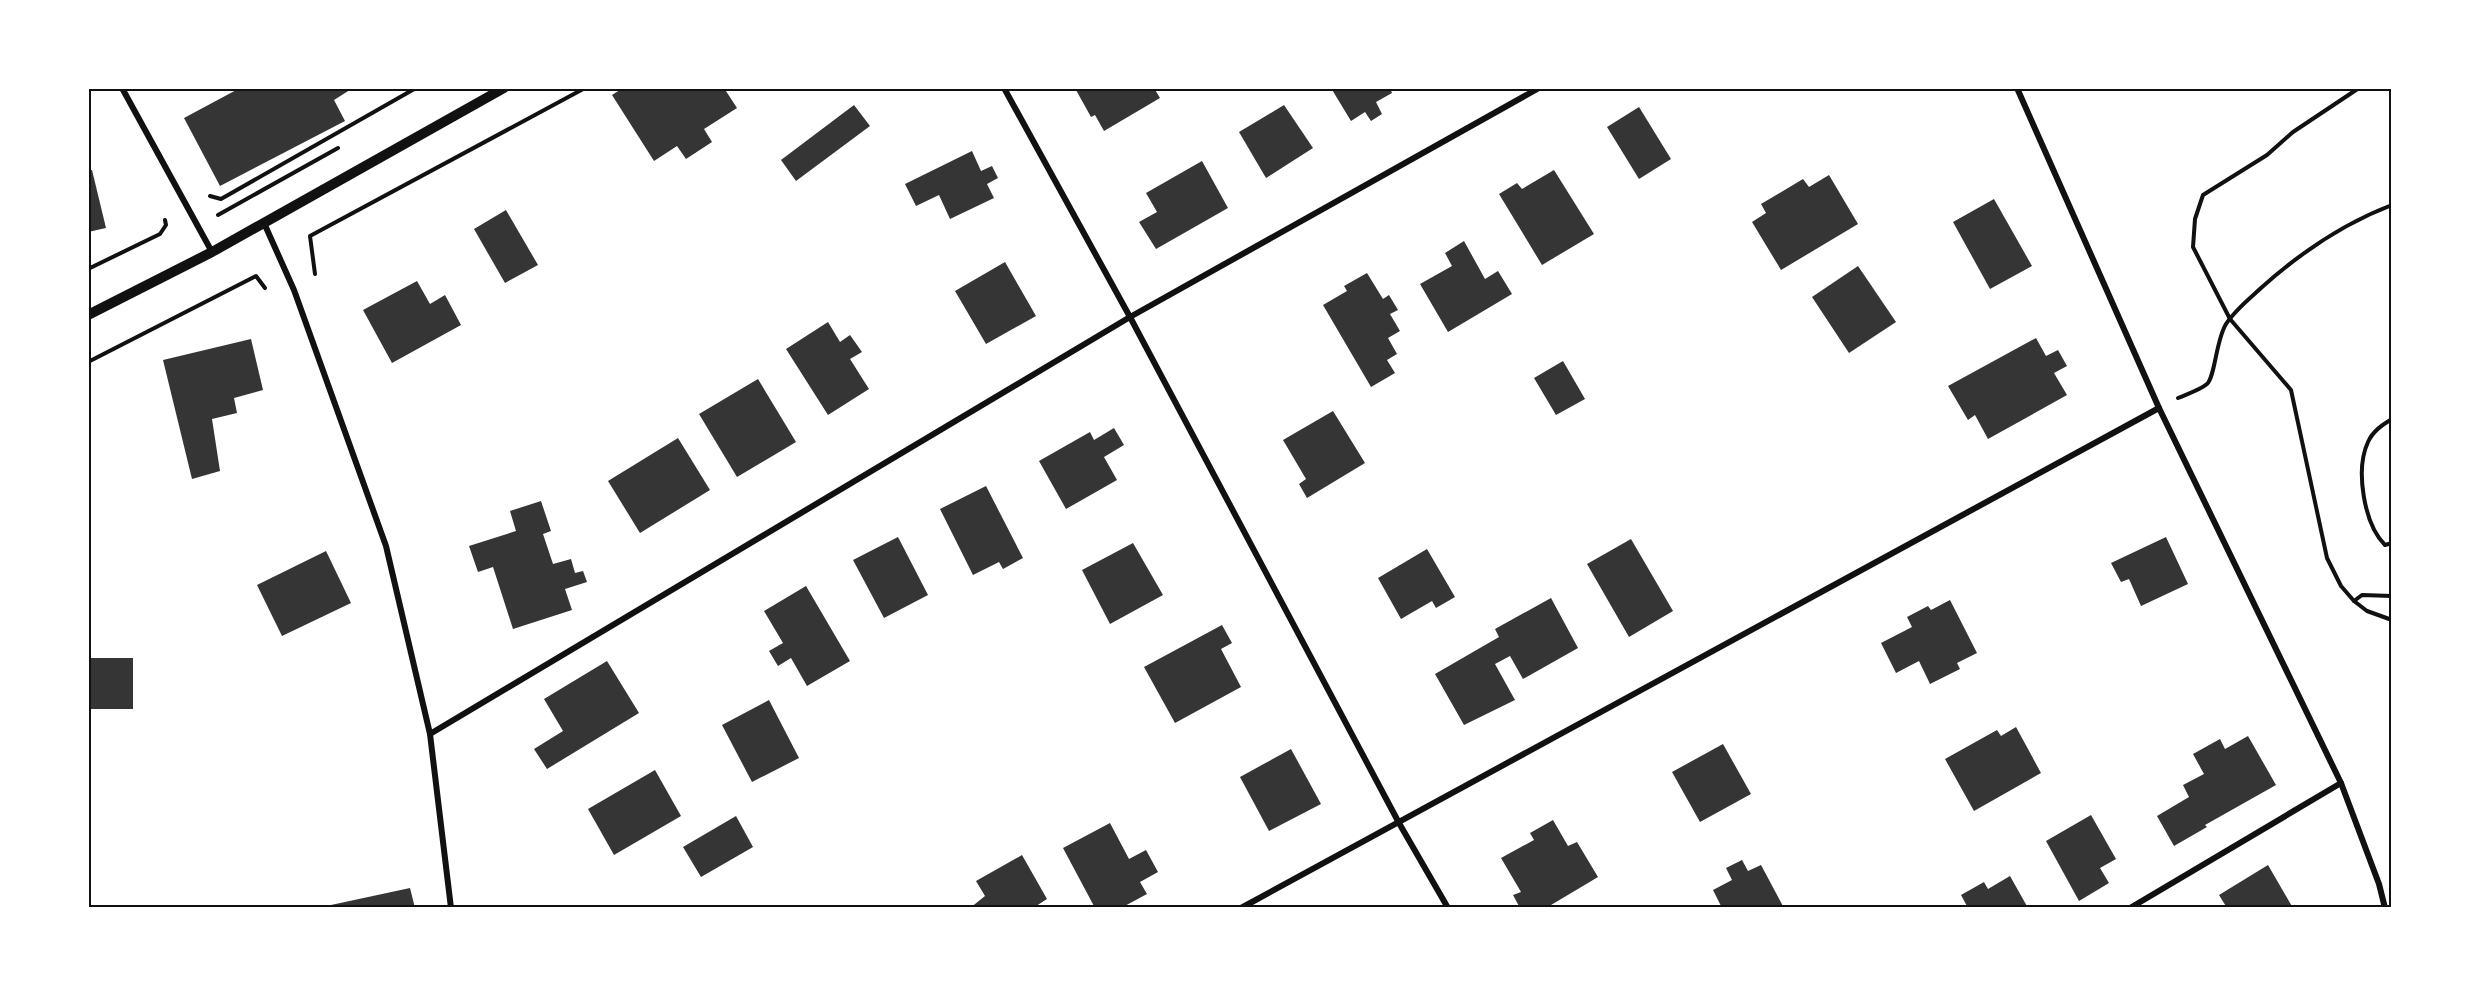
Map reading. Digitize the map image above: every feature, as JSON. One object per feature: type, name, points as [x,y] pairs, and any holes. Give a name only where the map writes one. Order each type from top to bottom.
[{"type":"street","points":[[122,88],[212,252]]},
{"type":"street","points":[[88,315],[212,252],[504,88]]},
{"type":"street","points":[[1004,88],[1448,908]]},
{"type":"street","points":[[430,734],[1130,317],[1539,88]]},
{"type":"street","points":[[2017,88],[2159,408],[2341,783],[2379,884],[2385,908]]},
{"type":"street","points":[[264,223],[294,290],[386,546],[430,734],[451,908]]},
{"type":"street","points":[[1241,908],[2159,408]]},
{"type":"street","points":[[2130,908],[2341,783]]},
{"type":"path","points":[[207,193],[213,199],[221,199],[416,88]]},
{"type":"path","points":[[316,282],[310,236],[585,88]]},
{"type":"path","points":[[2360,88],[2293,132],[2267,155],[2203,195],[2195,219],[2193,247],[2230,319],[2291,390],[2327,558],[2341,586],[2354,601],[2367,611],[2391,620]]},
{"type":"path","points":[[198,226],[345,144]]},
{"type":"path","points":[[2198,388],[2207,384],[2214,373],[2213,358],[2219,339],[2230,319],[2300,254],[2339,230],[2391,205]]},
{"type":"path","points":[[88,269],[160,234],[166,225],[165,218]]},
{"type":"path","points":[[88,362],[256,276],[267,291]]},
{"type":"path","points":[[2391,419],[2376,430],[2368,442],[2364,455],[2363,480],[2369,522],[2385,545],[2391,543]]},
{"type":"path","points":[[2354,601],[2362,595],[2391,596]]},
{"type":"building","points":[[240,88],[353,88],[334,100],[345,121],[220,186],[184,118]]},
{"type":"building","points":[[623,88],[724,88],[737,108],[704,129],[712,142],[686,159],[677,146],[654,161],[612,95]]},
{"type":"building","points":[[1078,88],[1154,88],[1160,98],[1104,131],[1095,115],[1091,117],[1076,90]]},
{"type":"building","points":[[1331,88],[1390,88],[1392,93],[1376,102],[1382,114],[1371,121],[1365,112],[1351,121]]},
{"type":"building","points":[[854,105],[870,126],[796,181],[781,160]]},
{"type":"building","points":[[1284,105],[1313,148],[1266,178],[1239,132]]},
{"type":"building","points":[[1639,107],[1671,159],[1639,179],[1607,127]]},
{"type":"building","points":[[972,151],[981,171],[992,166],[998,178],[987,184],[994,198],[950,219],[939,195],[916,206],[905,184]]},
{"type":"building","points":[[1202,161],[1228,208],[1156,249],[1139,222],[1157,212],[1146,193]]},
{"type":"building","points":[[92,170],[106,228],[88,232],[88,171]]},
{"type":"building","points":[[1554,170],[1594,234],[1542,265],[1499,194],[1517,183],[1522,189]]},
{"type":"building","points":[[1829,175],[1858,224],[1781,270],[1752,222],[1766,213],[1761,204],[1803,179],[1809,187]]},
{"type":"building","points":[[1994,199],[2032,266],[1990,289],[1953,222]]},
{"type":"building","points":[[506,210],[538,265],[505,283],[474,229]]},
{"type":"building","points":[[1464,241],[1485,279],[1498,271],[1512,294],[1448,332],[1420,284],[1452,266],[1445,253]]},
{"type":"building","points":[[1005,262],[1036,316],[986,344],[955,291]]},
{"type":"building","points":[[1858,266],[1896,322],[1849,353],[1812,297]]},
{"type":"building","points":[[1367,273],[1383,299],[1389,295],[1398,310],[1390,314],[1400,331],[1388,338],[1397,354],[1387,360],[1395,373],[1371,387],[1323,305],[1347,291],[1344,286]]},
{"type":"building","points":[[417,281],[430,304],[445,295],[461,325],[392,363],[363,310]]},
{"type":"building","points":[[828,322],[840,342],[850,335],[862,352],[850,359],[869,389],[828,415],[786,349]]},
{"type":"building","points":[[2036,338],[2046,356],[2058,350],[2067,366],[2054,373],[2067,395],[1988,439],[1975,415],[1968,420],[1948,386]]},
{"type":"building","points":[[251,339],[263,390],[234,398],[237,413],[212,419],[220,471],[192,479],[163,360]]},
{"type":"building","points":[[1563,361],[1585,399],[1556,415],[1534,378]]},
{"type":"building","points":[[758,379],[796,442],[737,477],[699,414]]},
{"type":"building","points":[[1333,411],[1365,463],[1307,498],[1299,484],[1306,479],[1283,440]]},
{"type":"building","points":[[1114,428],[1124,445],[1104,457],[1117,480],[1066,509],[1039,461],[1090,432],[1094,440]]},
{"type":"building","points":[[678,438],[710,490],[640,533],[608,481]]},
{"type":"building","points":[[986,486],[1023,558],[1003,569],[999,562],[973,575],[940,509]]},
{"type":"building","points":[[541,501],[551,531],[543,534],[553,564],[571,559],[575,573],[583,571],[587,582],[565,589],[572,610],[513,629],[493,567],[478,572],[469,546],[516,531],[510,511]]},
{"type":"building","points":[[898,537],[928,595],[884,618],[853,560]]},
{"type":"building","points":[[2166,537],[2188,584],[2141,606],[2129,579],[2121,582],[2111,563]]},
{"type":"building","points":[[1631,539],[1673,611],[1629,637],[1587,564]]},
{"type":"building","points":[[1133,543],[1163,595],[1110,624],[1082,570]]},
{"type":"building","points":[[1427,549],[1455,597],[1436,608],[1432,601],[1401,619],[1378,578]]},
{"type":"building","points":[[326,551],[351,603],[282,636],[257,585]]},
{"type":"building","points":[[806,586],[850,661],[807,686],[791,658],[778,666],[769,651],[783,643],[764,611]]},
{"type":"building","points":[[1551,598],[1578,648],[1523,679],[1510,656],[1495,664],[1515,700],[1464,725],[1435,674],[1499,637],[1495,629]]},
{"type":"building","points":[[1950,600],[1977,653],[1957,663],[1960,669],[1930,684],[1919,661],[1896,673],[1881,643],[1912,627],[1907,617],[1928,606],[1931,610]]},
{"type":"building","points":[[1222,625],[1232,643],[1221,649],[1241,687],[1175,723],[1144,667]]},
{"type":"building","points":[[88,658],[133,658],[133,709],[88,709]]},
{"type":"building","points":[[607,661],[639,713],[547,769],[534,749],[563,731],[544,699]]},
{"type":"building","points":[[769,700],[799,758],[752,782],[722,725]]},
{"type":"building","points":[[2016,727],[2041,773],[1974,811],[1945,759],[1997,730],[2001,736]]},
{"type":"building","points":[[2248,736],[2276,785],[2205,825],[2207,827],[2174,846],[2157,816],[2189,797],[2183,785],[2204,774],[2193,754],[2220,739],[2225,749]]},
{"type":"building","points":[[1723,744],[1751,794],[1700,822],[1672,772]]},
{"type":"building","points":[[1291,749],[1321,804],[1269,831],[1240,777]]},
{"type":"building","points":[[655,770],[681,816],[614,855],[588,809]]},
{"type":"building","points":[[2091,815],[2116,859],[2100,868],[2109,883],[2079,901],[2046,841]]},
{"type":"building","points":[[736,816],[753,847],[701,877],[683,847]]},
{"type":"building","points":[[1553,820],[1568,846],[1577,842],[1598,877],[1546,908],[1520,908],[1513,895],[1521,892],[1501,858],[1534,840],[1530,833]]},
{"type":"building","points":[[1110,823],[1129,859],[1146,850],[1158,872],[1140,882],[1147,894],[1121,908],[1095,908],[1063,848]]},
{"type":"building","points":[[1022,855],[1047,899],[1033,908],[970,908],[985,896],[976,881]]},
{"type":"building","points":[[1742,860],[1748,871],[1761,865],[1784,908],[1722,908],[1713,890],[1732,880],[1726,868]]},
{"type":"building","points":[[2268,865],[2293,908],[2227,908],[2219,895]]},
{"type":"building","points":[[2010,876],[2028,908],[1968,908],[1961,895],[1984,882],[1988,889]]},
{"type":"building","points":[[410,888],[415,908],[332,908],[331,905]]}]
